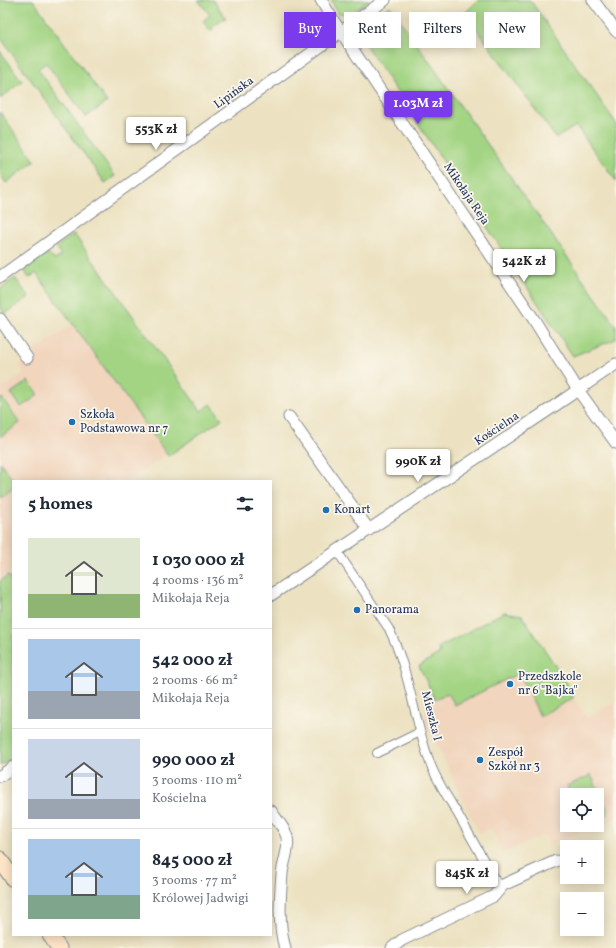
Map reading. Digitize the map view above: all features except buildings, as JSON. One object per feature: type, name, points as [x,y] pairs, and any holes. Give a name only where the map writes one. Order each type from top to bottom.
[{"type":"main road","points":[[0,859],[12,877]]},
{"type":"main road","points":[[51,936],[59,948]]},
{"type":"street","name":"Mikołaja Reja","points":[[321,0],[531,315],[578,390],[616,443]]},
{"type":"street","name":"Lipińska","points":[[0,277],[385,0]]},
{"type":"street","points":[[593,0],[616,31]]},
{"type":"street","points":[[0,318],[27,358]]},
{"type":"street","name":"Kościelna","points":[[272,594],[616,364]]},
{"type":"street","points":[[289,417],[369,530]]},
{"type":"street","name":"Mieszka I","points":[[337,551],[389,629],[395,641],[404,663],[420,732],[429,762],[440,785],[500,888]]},
{"type":"street","points":[[377,753],[420,732]]},
{"type":"street","points":[[0,776],[12,769]]},
{"type":"street","points":[[272,812],[285,831],[288,841],[282,873],[280,918],[285,948]]},
{"type":"street","points":[[392,948],[402,940],[494,896],[500,888],[512,881],[556,861]]},
{"type":"shaded area","name":"Szkoła Podstawowa nr 7","points":[[73,324],[167,454],[129,480],[12,480],[12,573],[0,581],[0,390],[24,373],[19,365],[26,360],[31,353]]},
{"type":"shaded area","points":[[504,612],[522,615],[573,693],[573,698],[587,718],[616,701],[616,818],[604,823],[604,788],[560,788],[560,832],[581,832],[549,845],[544,835],[503,853],[491,828],[479,833],[425,720],[425,705],[435,699],[419,666],[440,653],[438,648]]},
{"type":"green space","points":[[0,0],[33,0],[107,102],[86,117],[46,63],[38,69],[115,176],[105,183],[0,37]]},
{"type":"green space","points":[[198,0],[213,0],[226,18],[212,27],[213,29],[210,31],[203,21],[210,15]]},
{"type":"green space","points":[[331,0],[369,0],[353,12],[344,12],[344,14],[338,13]]},
{"type":"green space","points":[[478,0],[530,0],[538,12],[484,12],[484,39],[476,28],[476,12],[466,12]]},
{"type":"green space","points":[[390,6],[394,12],[382,12]]},
{"type":"green space","points":[[540,14],[616,123],[616,181],[576,126],[556,138],[490,48],[540,48]]},
{"type":"green space","points":[[401,22],[409,33],[409,48],[420,48],[616,326],[616,339],[573,356],[368,48],[401,48]]},
{"type":"green space","points":[[0,51],[22,81],[0,99]]},
{"type":"green space","points":[[0,112],[35,161],[6,183],[0,175]]},
{"type":"green space","points":[[74,234],[201,411],[211,404],[222,419],[168,456],[36,273],[29,278],[24,270],[48,253],[55,260],[61,255],[56,247]]},
{"type":"green space","points":[[15,278],[29,297],[5,314],[0,307],[0,289]]},
{"type":"green space","points":[[28,381],[37,393],[37,396],[21,407],[11,393]]},
{"type":"green space","points":[[2,398],[20,423],[0,437],[0,399]]},
{"type":"green space","points":[[0,462],[13,480],[12,480],[12,489],[0,498]]},
{"type":"green space","points":[[8,575],[12,581],[12,699],[9,701],[12,706],[12,759],[0,766],[0,581]]},
{"type":"green space","points":[[504,612],[522,615],[573,693],[573,698],[540,716],[519,673],[455,705],[448,693],[435,699],[419,666],[440,653],[438,648]]},
{"type":"green space","points":[[591,775],[597,788],[568,788],[567,786]]},
{"type":"green space","points":[[604,802],[609,813],[604,816]]},
{"type":"place","name":"Szkoła Podstawowa nr 7","points":[[72,422]]},
{"type":"place","name":"Konart","points":[[326,510]]},
{"type":"place","name":"Panorama","points":[[357,610]]},
{"type":"place","name":"Przedszkole nr 6 \"Bajka\"","points":[[510,684]]},
{"type":"place","name":"Zespół Szkół nr 3","points":[[480,760]]}]
